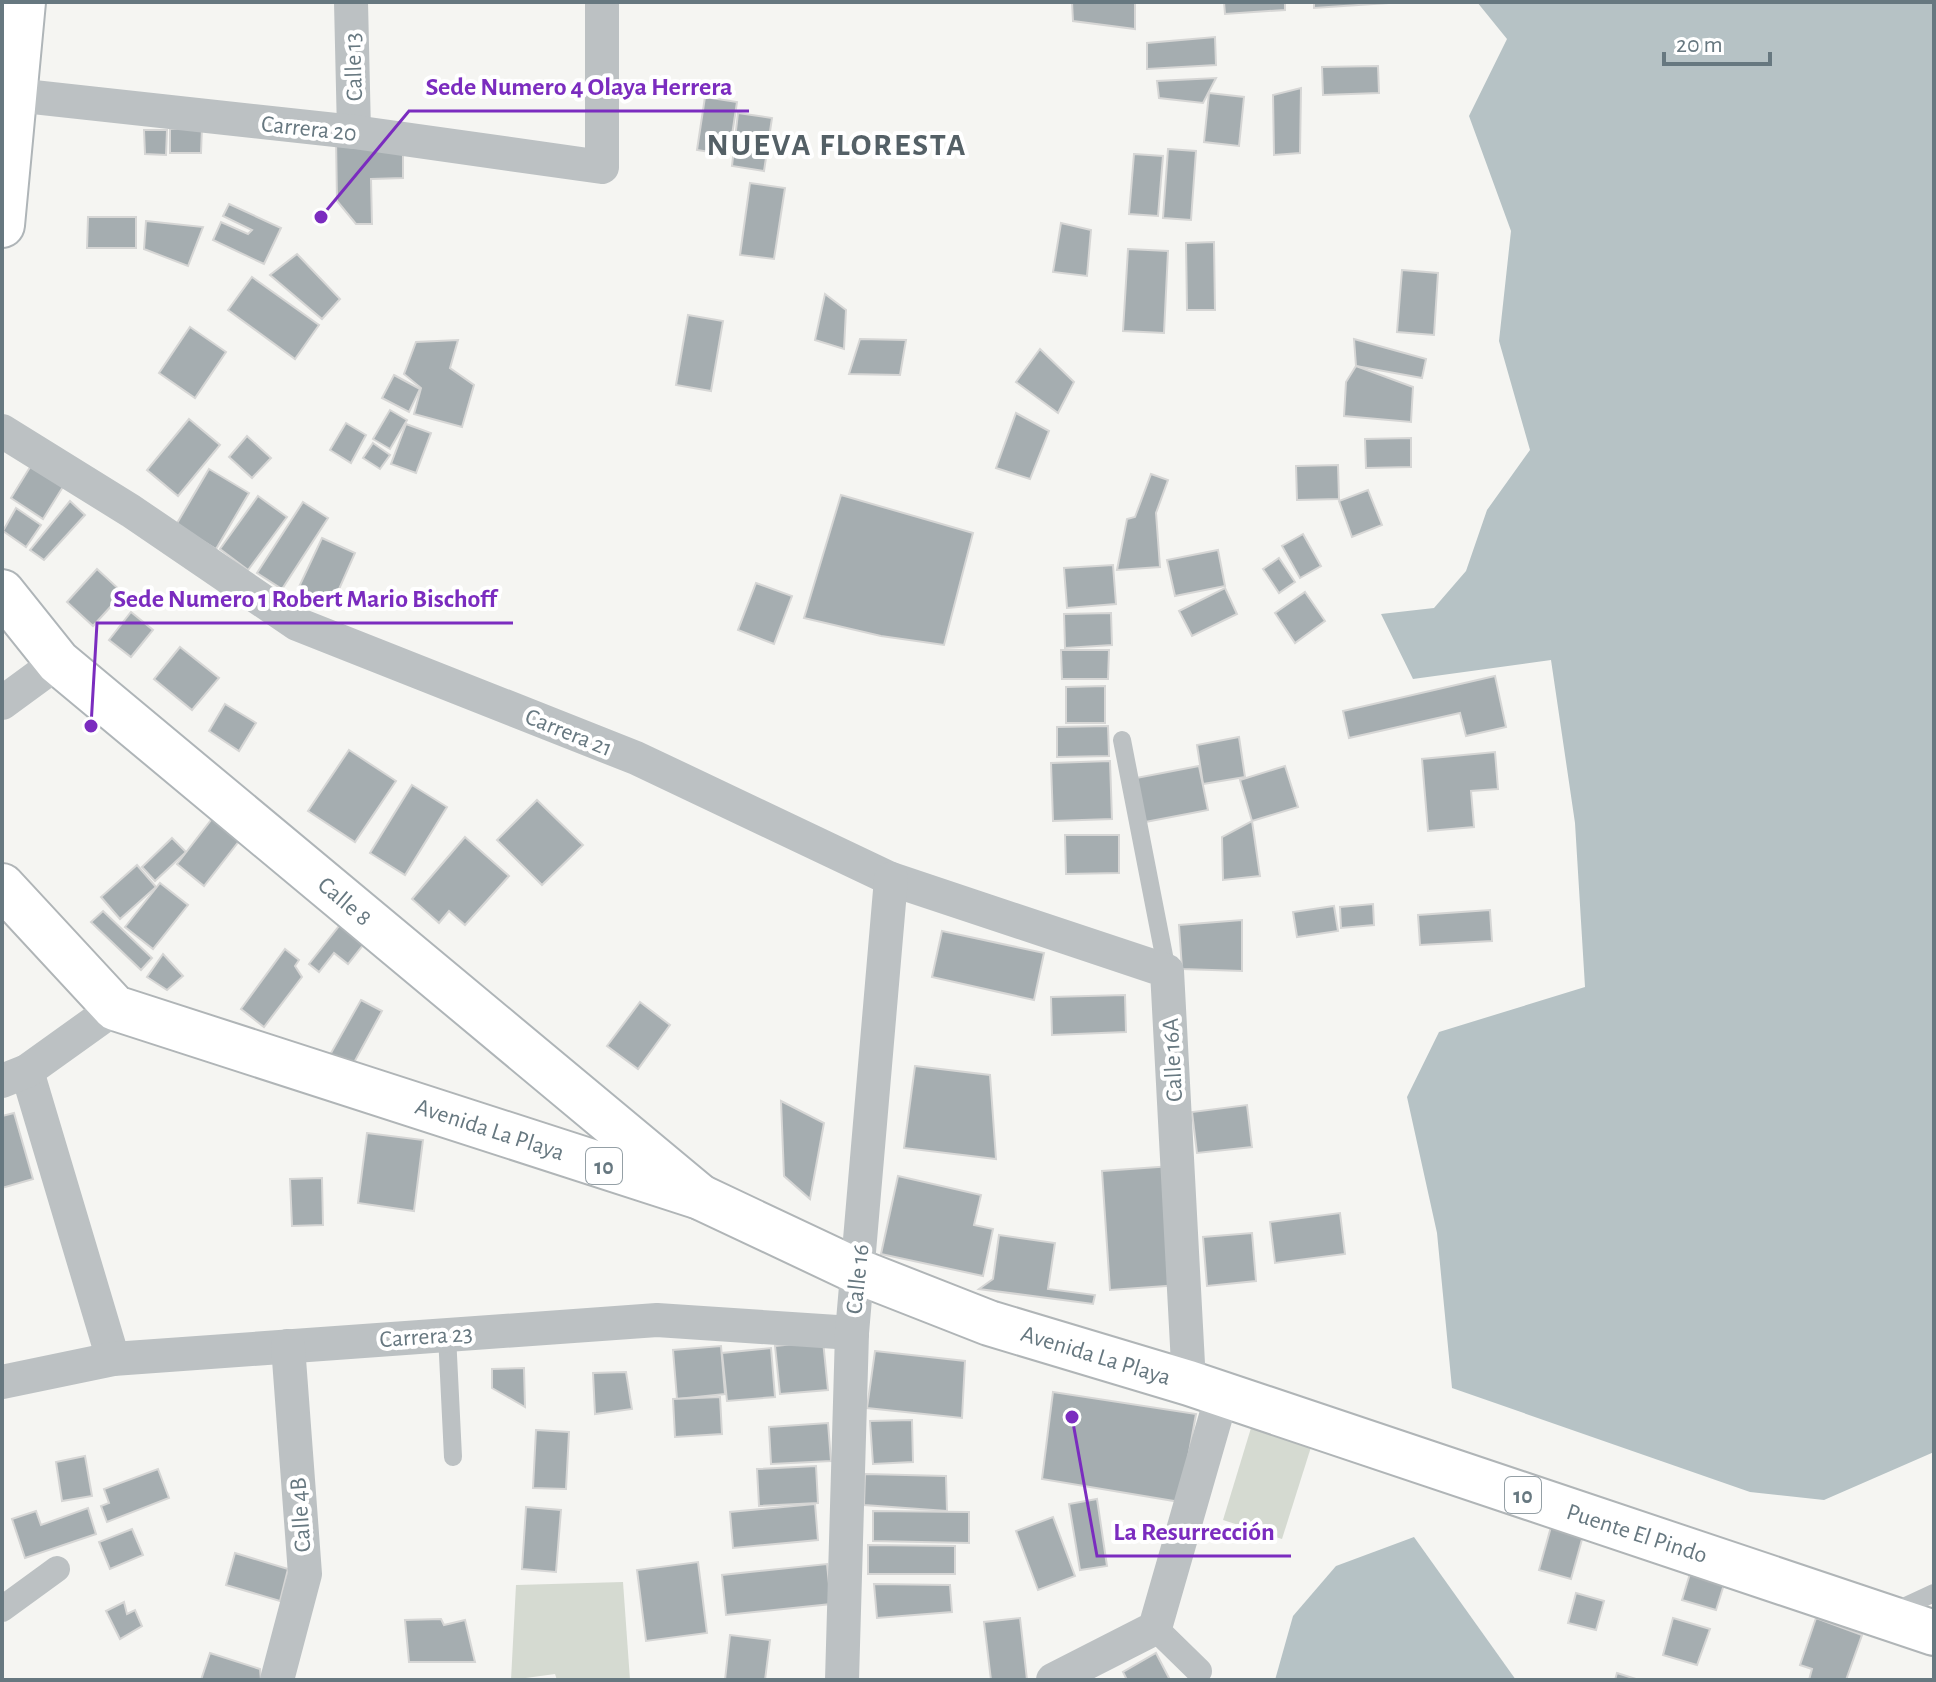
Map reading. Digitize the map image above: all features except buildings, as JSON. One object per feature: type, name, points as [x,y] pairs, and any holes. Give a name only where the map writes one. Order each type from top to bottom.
[{"type":"main road","points":[[2,225],[23,2]]},
{"type":"main road","name":"Calle 8","points":[[2,592],[58,662],[700,1197]]},
{"type":"main road","name":"Avenida La Playa","points":[[2,886],[115,1008],[700,1197],[859,1272],[989,1323],[1217,1393]]},
{"type":"main road","name":"Puente El Pindo","points":[[1217,1393],[1884,1616]]},
{"type":"main road","name":"10","points":[[1884,1616],[1934,1633]]},
{"type":"street","name":"Calle 13","points":[[351,2],[354,132]]},
{"type":"street","name":"Carrera 20","points":[[15,95],[354,132],[602,167],[602,2]]},
{"type":"street","name":"Carrera 21","points":[[2,431],[131,511],[297,624],[636,758],[891,879],[1167,971]]},
{"type":"street","points":[[2,703],[58,662]]},
{"type":"street","name":"Calle 16","points":[[842,1680],[852,1333],[891,879]]},
{"type":"street","name":"Calle 16A","points":[[1155,1628],[1217,1393],[1167,971]]},
{"type":"street","points":[[113,1359],[14,1076],[115,1008]]},
{"type":"street","name":"Carrera 23","points":[[2,1382],[113,1359],[657,1320],[852,1333]]},
{"type":"street","name":"Calle 4B","points":[[277,1680],[305,1574],[288,1346]]},
{"type":"street","points":[[2,1609],[57,1569]]},
{"type":"street","points":[[1053,1680],[1155,1628],[1199,1671]]},
{"type":"lane","name":"Calle 16A","points":[[1122,740],[1167,971]]},
{"type":"lane","points":[[447,1335],[453,1457]]},
{"type":"lane","points":[[1884,1616],[1934,1593]]},
{"type":"shaded area","points":[[1477,2],[1934,2],[1934,1452],[1824,1500],[1750,1492],[1452,1388],[1437,1233],[1407,1097],[1439,1032],[1585,987],[1575,823],[1551,660],[1413,679],[1381,614],[1434,608],[1466,571],[1487,510],[1530,450],[1499,341],[1511,231],[1469,116],[1507,39]]},
{"type":"shaded area","points":[[1251,1428],[1312,1444],[1282,1539],[1223,1520]]},
{"type":"shaded area","points":[[1414,1537],[1516,1680],[1275,1680],[1293,1616],[1336,1566]]},
{"type":"shaded area","points":[[623,1582],[630,1680],[557,1680],[555,1674],[511,1680],[516,1585]]},
{"type":"place","name":"Sede Numero 4 Olaya Herrera","points":[[321,217]]},
{"type":"place","name":"Sede Numero 1 Robert Mario Bischoff","points":[[91,726]]},
{"type":"place","name":"La Resurrección","points":[[1072,1417]]},
{"type":"district","name":"NUEVA FLORESTA","points":[[837,144]]}]
